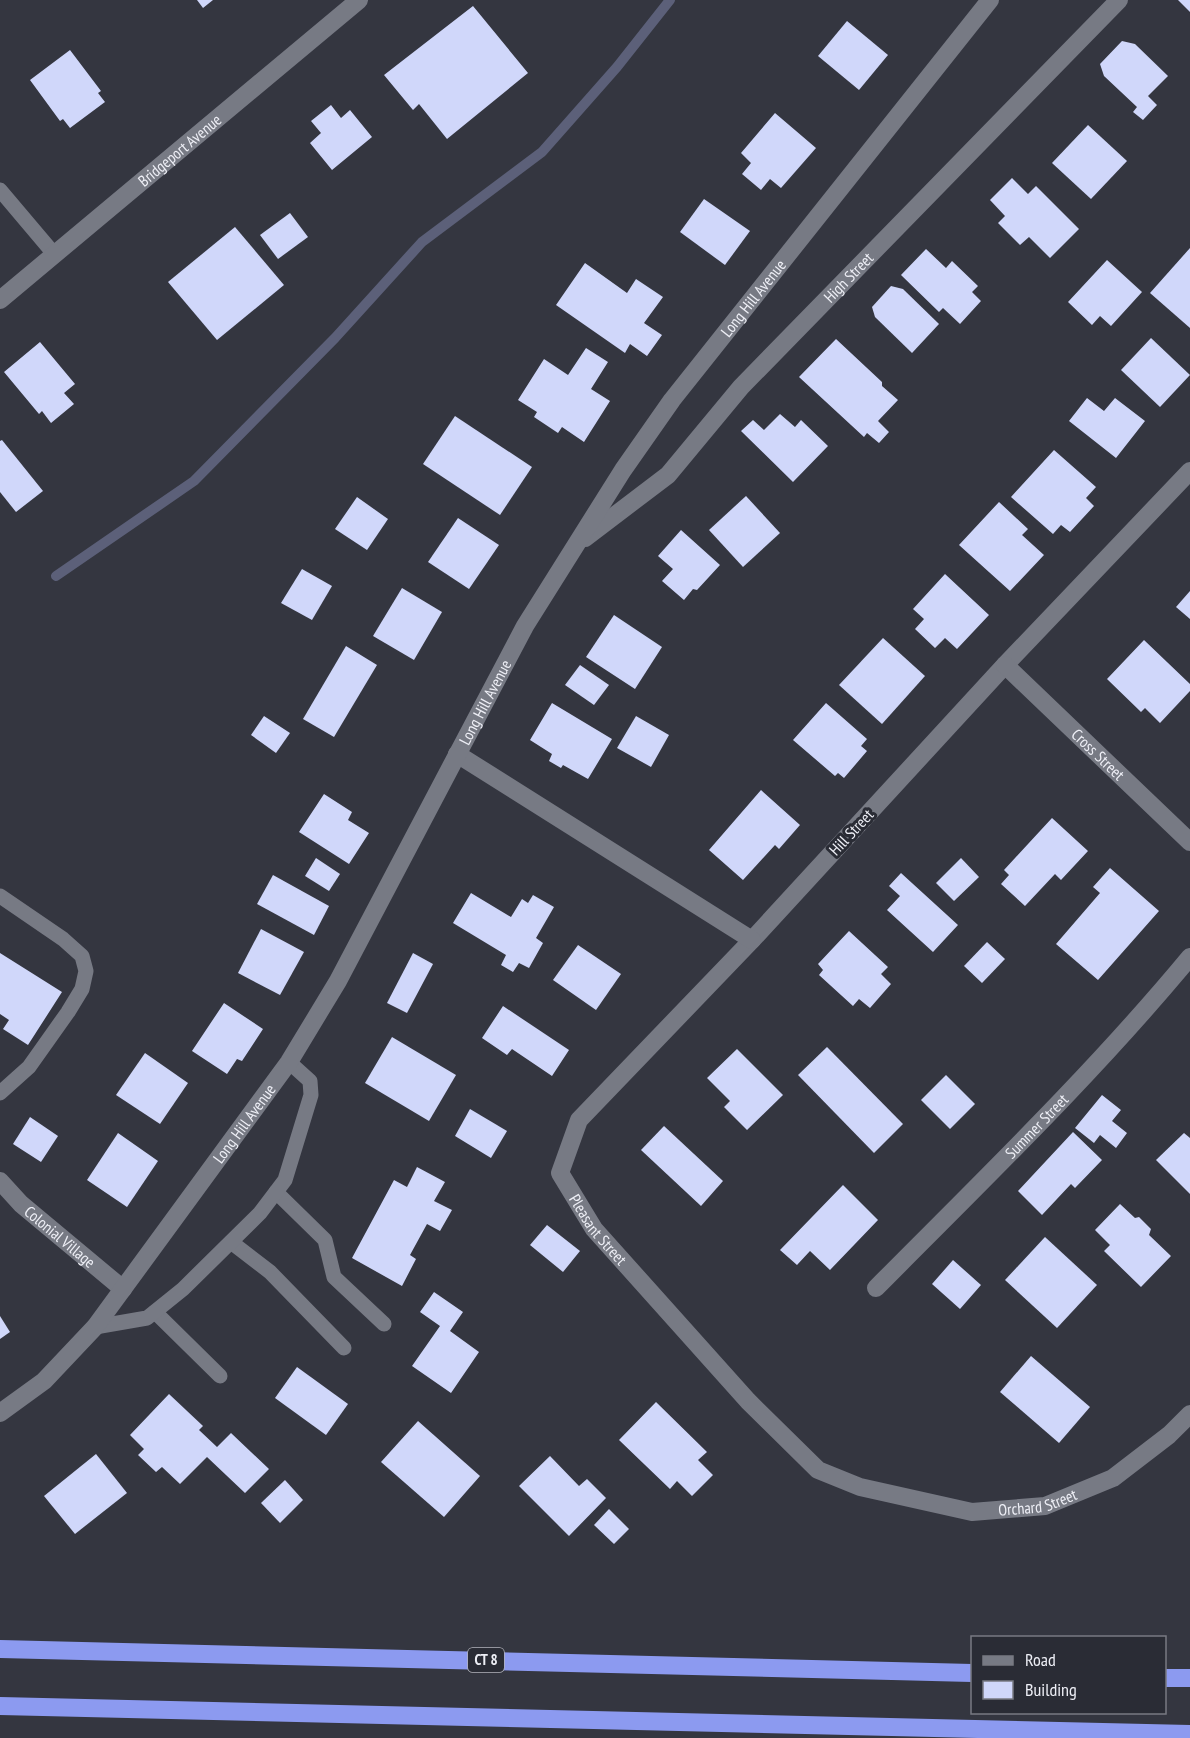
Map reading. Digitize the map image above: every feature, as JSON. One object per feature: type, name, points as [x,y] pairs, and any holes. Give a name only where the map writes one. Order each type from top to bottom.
[{"type":"highway","name":"CT 8","points":[[0,1649],[971,1673]]},
{"type":"highway","points":[[1166,1678],[1190,1678]]},
{"type":"highway","points":[[0,1706],[1190,1734]]},
{"type":"street","name":"Bridgeport Avenue","points":[[0,300],[359,0]]},
{"type":"street","name":"Long Hill Avenue","points":[[0,1413],[44,1381],[95,1327],[290,1062],[338,981],[525,626],[573,547],[672,400],[990,0]]},
{"type":"street","name":"High Street","points":[[573,547],[668,475],[741,387],[1119,0]]},
{"type":"street","name":"Hill Street","points":[[752,940],[1005,665],[1190,471]]},
{"type":"street","name":"Cross Street","points":[[1005,665],[1190,842]]},
{"type":"street","points":[[457,754],[752,940]]},
{"type":"street","name":"Pleasant Street","points":[[752,940],[579,1120],[560,1173],[594,1229],[748,1401],[818,1470],[860,1487]]},
{"type":"street","name":"Summer Street","points":[[876,1288],[1022,1141],[1149,1006],[1190,957]]},
{"type":"street","name":"Colonial Village","points":[[0,1181],[21,1203],[123,1288]]},
{"type":"street","name":"Orchard Street","points":[[860,1487],[972,1512],[1045,1506],[1113,1478],[1169,1435],[1190,1414]]},
{"type":"lane","points":[[0,190],[55,255]]},
{"type":"lane","points":[[0,896],[63,939],[82,956],[86,971],[82,989],[68,1012],[29,1067],[0,1093]]},
{"type":"lane","points":[[95,1327],[147,1318],[183,1289],[261,1213],[285,1179],[311,1095],[310,1081],[290,1062]]},
{"type":"lane","points":[[276,1192],[325,1240],[334,1277],[384,1324]]},
{"type":"lane","points":[[231,1242],[270,1272],[344,1348]]},
{"type":"lane","points":[[155,1312],[220,1376]]},
{"type":"building","points":[[197,0],[213,0],[203,8]]},
{"type":"building","points":[[1178,0],[1190,0],[1190,12]]},
{"type":"building","points":[[473,6],[528,73],[447,139],[419,104],[413,110],[384,75]]},
{"type":"building","points":[[847,21],[888,55],[859,90],[818,56]]},
{"type":"building","points":[[1122,41],[1135,44],[1168,76],[1148,96],[1157,105],[1143,120],[1133,112],[1137,107],[1104,76],[1100,64]]},
{"type":"building","points":[[70,50],[101,91],[98,93],[105,102],[70,128],[63,119],[60,121],[30,80]]},
{"type":"building","points":[[331,105],[341,118],[350,110],[372,137],[332,170],[310,143],[321,133],[311,121]]},
{"type":"building","points":[[775,113],[816,148],[781,188],[770,179],[761,190],[742,174],[751,163],[741,153]]},
{"type":"building","points":[[1088,125],[1127,161],[1091,199],[1052,163]]},
{"type":"building","points":[[1012,178],[1028,194],[1036,186],[1079,229],[1050,258],[1029,237],[1020,245],[998,223],[1005,216],[990,200]]},
{"type":"building","points":[[704,199],[750,231],[725,265],[680,232]]},
{"type":"building","points":[[290,213],[308,237],[278,259],[260,235]]},
{"type":"building","points":[[235,227],[284,285],[217,340],[168,282]]},
{"type":"building","points":[[1190,248],[1190,328],[1150,293]]},
{"type":"building","points":[[926,249],[946,268],[952,261],[978,286],[972,292],[981,301],[960,324],[943,308],[939,312],[901,275]]},
{"type":"building","points":[[1107,260],[1142,292],[1111,326],[1100,316],[1092,325],[1068,302]]},
{"type":"building","points":[[585,263],[627,293],[636,279],[663,297],[644,323],[662,335],[647,356],[630,344],[625,353],[556,305]]},
{"type":"building","points":[[891,286],[903,289],[939,324],[912,353],[875,317],[872,307]]},
{"type":"building","points":[[1151,338],[1190,375],[1160,407],[1121,370]]},
{"type":"building","points":[[836,339],[898,400],[878,421],[889,432],[879,443],[867,433],[864,437],[799,377]]},
{"type":"building","points":[[40,342],[75,384],[64,393],[74,404],[51,423],[42,411],[39,414],[4,372]]},
{"type":"building","points":[[586,348],[608,362],[591,389],[610,401],[584,442],[562,427],[558,433],[534,417],[537,412],[518,400],[544,359],[568,375]]},
{"type":"building","points":[[1087,398],[1104,411],[1115,398],[1145,421],[1116,458],[1069,421]]},
{"type":"building","points":[[780,414],[795,427],[801,420],[828,446],[793,482],[741,431],[753,420],[764,430]]},
{"type":"building","points":[[455,416],[532,467],[500,515],[423,464]]},
{"type":"building","points":[[2,440],[43,491],[16,512],[0,492],[0,441]]},
{"type":"building","points":[[1054,450],[1096,487],[1086,498],[1094,506],[1070,532],[1061,525],[1053,534],[1011,497]]},
{"type":"building","points":[[746,496],[780,533],[743,567],[709,530]]},
{"type":"building","points":[[357,497],[388,519],[367,550],[335,529]]},
{"type":"building","points":[[999,502],[1028,529],[1022,535],[1044,555],[1010,591],[959,545]]},
{"type":"building","points":[[458,518],[499,545],[469,589],[428,562]]},
{"type":"building","points":[[681,530],[720,565],[697,590],[693,589],[684,600],[662,581],[673,569],[658,556]]},
{"type":"building","points":[[302,569],[332,586],[312,620],[281,603]]},
{"type":"building","points":[[945,574],[989,615],[957,649],[945,638],[935,648],[915,629],[924,619],[913,609]]},
{"type":"building","points":[[402,588],[442,612],[414,660],[373,636]]},
{"type":"building","points":[[1190,591],[1190,619],[1176,607]]},
{"type":"building","points":[[614,615],[662,647],[635,689],[586,657]]},
{"type":"building","points":[[883,638],[925,676],[882,724],[839,685]]},
{"type":"building","points":[[1144,640],[1190,684],[1190,691],[1160,723],[1145,708],[1141,712],[1107,679]]},
{"type":"building","points":[[346,646],[377,665],[334,737],[303,719]]},
{"type":"building","points":[[580,665],[609,685],[594,705],[565,685]]},
{"type":"building","points":[[552,703],[612,739],[588,779],[563,765],[561,768],[549,761],[552,754],[530,740]]},
{"type":"building","points":[[826,703],[867,739],[861,746],[867,751],[844,778],[838,773],[835,776],[793,740]]},
{"type":"building","points":[[264,716],[290,733],[276,753],[251,735]]},
{"type":"building","points":[[636,716],[669,735],[651,767],[617,748]]},
{"type":"building","points":[[761,790],[800,825],[779,849],[775,845],[743,880],[709,850]]},
{"type":"building","points":[[324,794],[352,812],[348,820],[369,833],[349,864],[299,832]]},
{"type":"building","points":[[1052,818],[1088,851],[1061,880],[1055,874],[1025,906],[1001,884],[1009,875],[1004,870]]},
{"type":"building","points":[[316,858],[340,874],[329,891],[305,876]]},
{"type":"building","points":[[961,858],[979,877],[954,901],[936,883]]},
{"type":"building","points":[[1110,868],[1159,911],[1098,980],[1056,944],[1100,893],[1093,887]]},
{"type":"building","points":[[901,873],[958,925],[933,952],[887,910],[900,896],[889,886]]},
{"type":"building","points":[[273,875],[329,906],[314,935],[257,904]]},
{"type":"building","points":[[471,893],[511,917],[522,899],[528,903],[533,895],[554,907],[536,938],[543,943],[529,968],[519,963],[513,972],[501,965],[506,955],[453,923]]},
{"type":"building","points":[[261,929],[304,952],[280,995],[238,973]]},
{"type":"building","points":[[849,931],[888,967],[881,974],[891,984],[870,1008],[859,999],[853,1006],[819,975],[823,970],[818,964]]},
{"type":"building","points":[[987,942],[1005,959],[982,983],[964,966]]},
{"type":"building","points":[[578,945],[621,974],[596,1010],[553,980]]},
{"type":"building","points":[[0,953],[62,992],[28,1045],[3,1029],[9,1020],[0,1014]]},
{"type":"building","points":[[413,953],[433,964],[407,1013],[387,1003]]},
{"type":"building","points":[[224,1003],[263,1029],[242,1061],[237,1059],[227,1074],[192,1051]]},
{"type":"building","points":[[503,1006],[569,1050],[552,1076],[512,1049],[507,1055],[482,1038]]},
{"type":"building","points":[[392,1037],[456,1075],[429,1121],[365,1083]]},
{"type":"building","points":[[827,1047],[903,1124],[874,1153],[798,1075]]},
{"type":"building","points":[[737,1049],[783,1095],[747,1130],[724,1107],[730,1101],[707,1078]]},
{"type":"building","points":[[145,1053],[188,1083],[160,1124],[116,1095]]},
{"type":"building","points":[[946,1075],[975,1104],[950,1129],[921,1100]]},
{"type":"building","points":[[1102,1095],[1121,1110],[1112,1121],[1127,1133],[1116,1148],[1100,1135],[1094,1143],[1075,1128]]},
{"type":"building","points":[[470,1109],[507,1131],[491,1158],[455,1136]]},
{"type":"building","points":[[30,1117],[58,1136],[41,1162],[13,1144]]},
{"type":"building","points":[[664,1126],[723,1181],[701,1206],[641,1150]]},
{"type":"building","points":[[1073,1132],[1102,1160],[1075,1188],[1071,1184],[1042,1215],[1018,1191]]},
{"type":"building","points":[[118,1133],[158,1161],[127,1207],[87,1180]]},
{"type":"building","points":[[1184,1133],[1190,1138],[1190,1194],[1156,1160]]},
{"type":"building","points":[[417,1167],[445,1182],[434,1201],[452,1210],[440,1231],[427,1224],[410,1255],[416,1259],[402,1286],[352,1258],[394,1180],[407,1187]]},
{"type":"building","points":[[843,1185],[878,1220],[830,1270],[810,1251],[797,1265],[780,1250]]},
{"type":"building","points":[[1120,1204],[1135,1218],[1139,1217],[1151,1229],[1149,1235],[1171,1256],[1141,1287],[1104,1251],[1110,1245],[1095,1230]]},
{"type":"building","points":[[547,1225],[580,1251],[563,1272],[530,1245]]},
{"type":"building","points":[[1045,1237],[1097,1285],[1057,1328],[1005,1280]]},
{"type":"building","points":[[953,1260],[981,1285],[960,1309],[932,1284]]},
{"type":"building","points":[[434,1292],[463,1312],[450,1331],[479,1352],[451,1393],[412,1366],[440,1326],[420,1312]]},
{"type":"building","points":[[0,1316],[10,1332],[0,1339]]},
{"type":"building","points":[[1031,1356],[1090,1407],[1059,1443],[1000,1392]]},
{"type":"building","points":[[297,1367],[348,1404],[326,1435],[275,1398]]},
{"type":"building","points":[[169,1394],[203,1426],[199,1430],[217,1447],[231,1433],[269,1469],[245,1493],[207,1457],[180,1484],[162,1467],[156,1472],[138,1455],[144,1449],[130,1435]]},
{"type":"building","points":[[656,1402],[707,1452],[698,1460],[713,1475],[692,1496],[677,1481],[670,1489],[619,1440]]},
{"type":"building","points":[[418,1421],[480,1476],[444,1517],[381,1462]]},
{"type":"building","points":[[96,1454],[127,1493],[75,1534],[44,1496]]},
{"type":"building","points":[[550,1456],[579,1486],[587,1479],[606,1498],[569,1536],[519,1486]]},
{"type":"building","points":[[285,1480],[303,1500],[280,1523],[261,1503]]},
{"type":"building","points":[[609,1509],[629,1529],[614,1544],[594,1525]]},
{"type":"waterway","points":[[56,576],[194,481],[335,338],[422,242],[542,152],[617,67],[670,0]]}]
